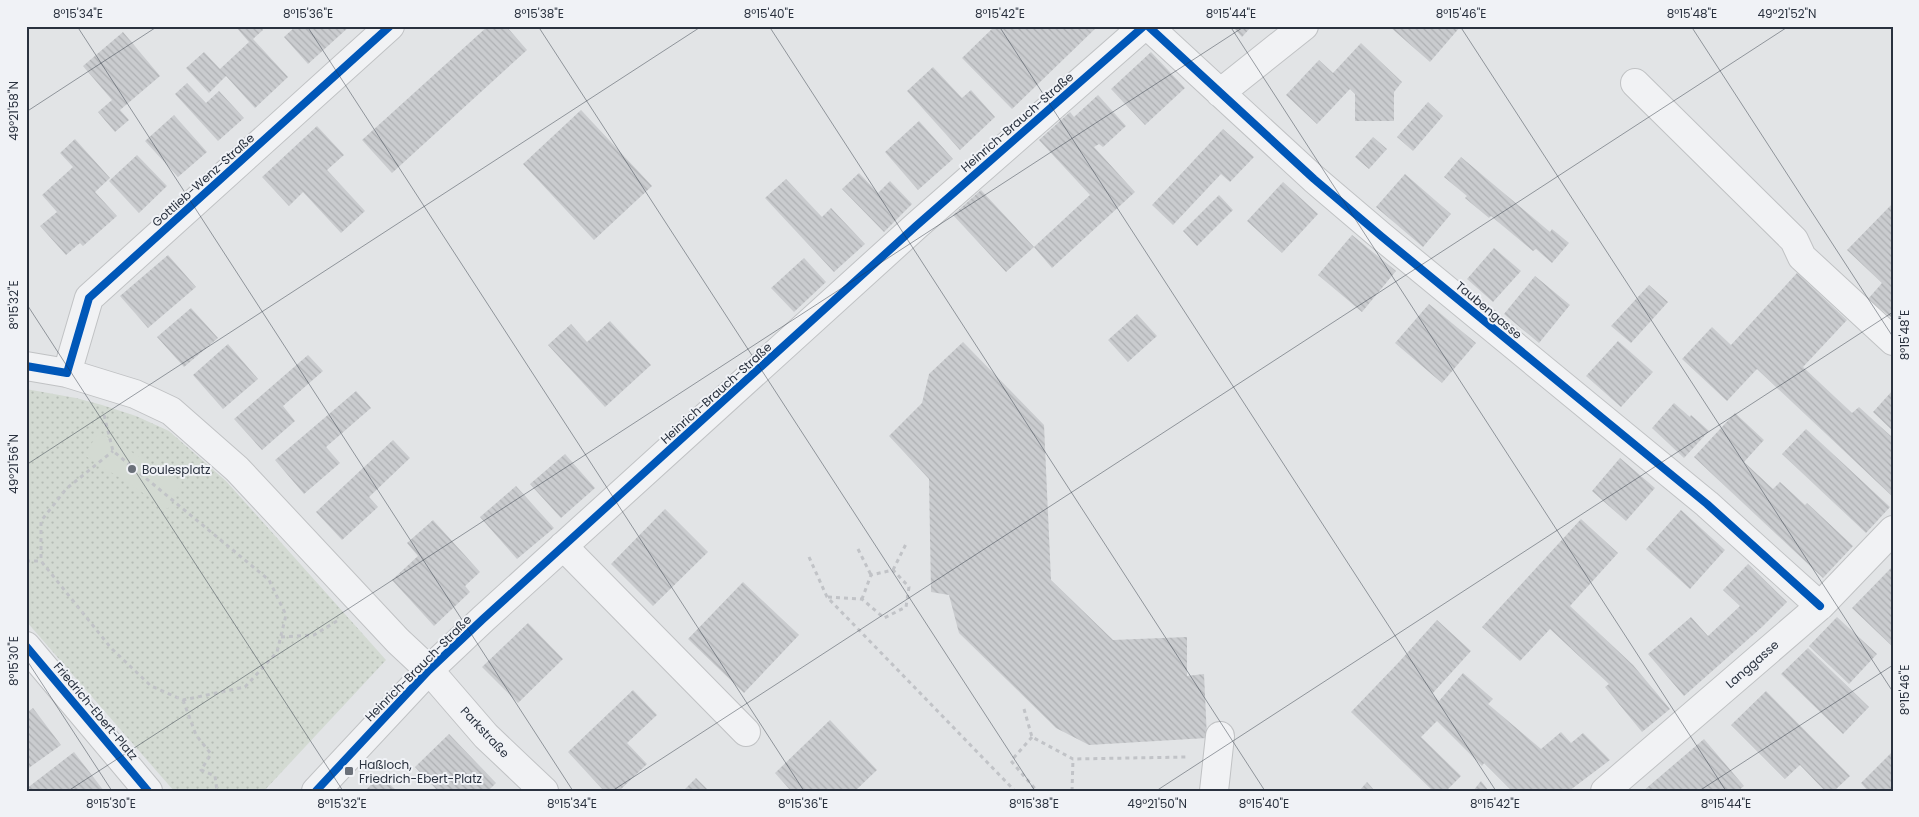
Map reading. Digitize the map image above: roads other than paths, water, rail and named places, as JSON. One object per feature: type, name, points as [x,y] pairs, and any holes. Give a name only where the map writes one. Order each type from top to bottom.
[{"type":"street","name":"Gottlieb-Wenz-Straße","points":[[67,373],[89,298],[390,26]]},
{"type":"street","name":"Heinrich-Brauch-Straße","points":[[316,791],[429,670],[563,546],[694,430],[916,226],[1144,26]]},
{"type":"street","name":"Taubengasse","points":[[1148,26],[1314,179],[1366,224],[1707,504],[1820,606]]},
{"type":"street","points":[[1220,93],[1304,26]]},
{"type":"street","points":[[1635,83],[1794,240],[1802,257],[1893,341]]},
{"type":"street","points":[[26,366],[67,373],[135,394],[171,411],[237,469],[398,641],[429,670]]},
{"type":"street","name":"Langgasse","points":[[1605,791],[1820,606],[1893,530]]},
{"type":"street","points":[[563,546],[746,732]]},
{"type":"street","name":"Friedrich-Ebert-Platz","points":[[26,646],[148,791]]},
{"type":"street","name":"Parkstraße","points":[[429,670],[486,736],[544,791]]},
{"type":"street","points":[[1214,791],[1220,736]]},
{"type":"place","name":"Boulesplatz","points":[[132,469]]},
{"type":"place","name":"Haßloch, Friedrich-Ebert-Platz","points":[[349,771]]}]
